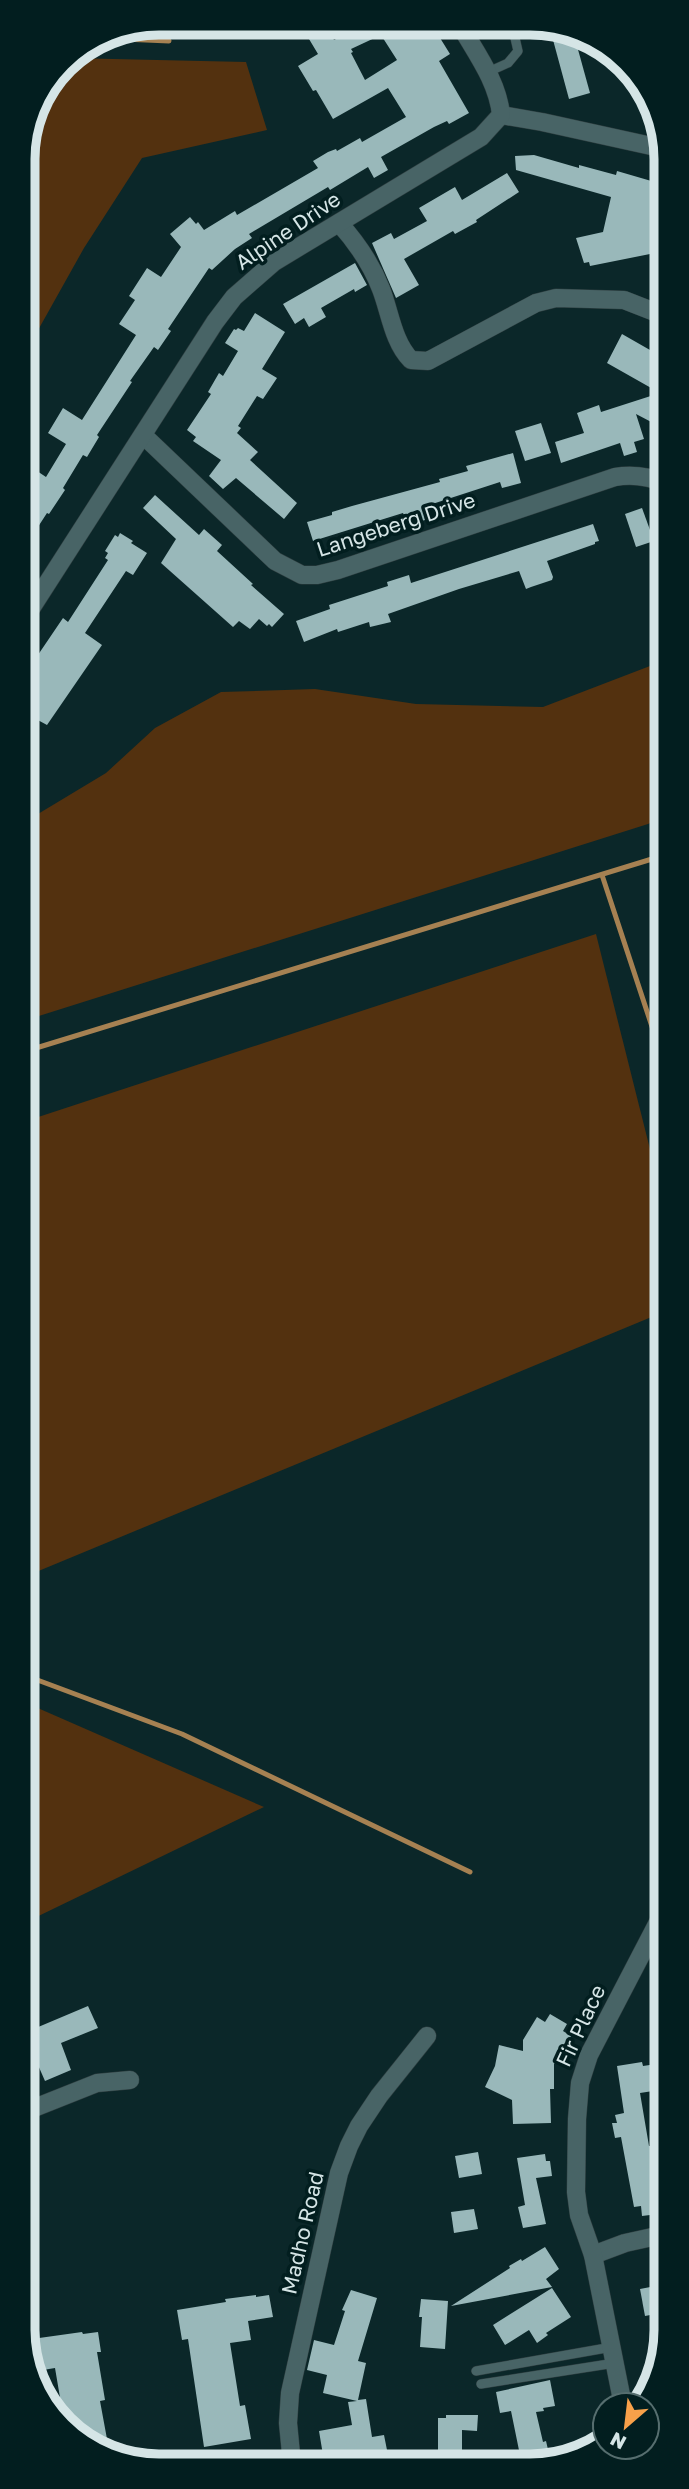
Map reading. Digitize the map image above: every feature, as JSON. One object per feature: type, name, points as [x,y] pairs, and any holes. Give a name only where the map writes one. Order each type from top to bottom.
[{"type":"street","points":[[466,35],[488,72],[501,115],[653,146]]},
{"type":"street","name":"Alpine Drive","points":[[35,602],[215,322],[234,297],[274,262],[481,137],[501,115]]},
{"type":"street","points":[[339,223],[361,248],[372,267],[401,346],[411,360],[428,361],[536,303],[556,298],[605,297],[624,300],[654,311]]},
{"type":"street","name":"Langeberg Drive","points":[[143,435],[253,542],[275,561],[302,575],[338,570],[615,477],[636,475],[654,480]]},
{"type":"street","name":"Fir Place","points":[[620,2391],[593,2255],[579,2215],[576,2192],[577,2119],[580,2083],[598,2035],[654,1930]]},
{"type":"street","name":"Madho Road","points":[[291,2454],[288,2423],[292,2381],[339,2173],[359,2126],[427,2036]]},
{"type":"street","points":[[35,2108],[97,2083],[130,2080]]},
{"type":"street","points":[[593,2255],[625,2243],[654,2237]]},
{"type":"lane","points":[[488,72],[508,63],[518,51],[516,35]]},
{"type":"lane","points":[[476,2371],[614,2355]]},
{"type":"lane","points":[[481,2384],[614,2355]]},
{"type":"shaded area","points":[[87,58],[246,62],[267,130],[142,158],[84,248],[35,336],[35,151],[44,111],[66,77]]},
{"type":"shaded area","points":[[654,666],[654,821],[35,1017],[35,816],[106,773],[155,728],[221,692],[315,689],[416,704],[543,707]]},
{"type":"shaded area","points":[[596,934],[654,1165],[654,1316],[35,1572],[35,1118]]},
{"type":"shaded area","points":[[35,1707],[264,1807],[35,1918]]},
{"type":"building","points":[[307,35],[331,35],[334,40],[344,35],[381,35],[438,35],[450,54],[439,61],[469,113],[449,124],[447,121],[434,127],[381,157],[388,170],[374,178],[368,167],[330,190],[328,187],[249,234],[252,238],[212,270],[209,268],[168,329],[171,331],[158,350],[154,347],[130,381],[132,382],[97,435],[99,437],[87,457],[83,455],[63,488],[65,490],[35,532],[35,470],[46,477],[66,444],[48,433],[63,408],[82,420],[136,335],[119,324],[135,300],[129,296],[147,268],[161,277],[181,247],[170,234],[190,217],[204,230],[235,211],[237,215],[318,168],[313,161],[328,152],[337,151],[360,138],[362,142],[406,117],[388,88],[333,119],[298,66],[318,54]],"holes":[[[381,35],[397,60],[365,80],[351,49]]]},
{"type":"building","points":[[552,37],[576,43],[590,93],[569,99]]},
{"type":"building","points":[[534,155],[579,168],[579,165],[616,175],[617,171],[654,182],[654,253],[590,266],[589,262],[584,263],[576,238],[603,232],[611,197],[516,170],[515,156]]},
{"type":"building","points":[[507,173],[519,192],[476,220],[477,222],[455,234],[453,231],[404,259],[419,285],[396,298],[372,243],[391,233],[394,239],[427,221],[419,208],[455,187],[462,200]]},
{"type":"building","points":[[355,263],[367,285],[355,292],[354,289],[321,308],[326,317],[309,327],[304,318],[295,324],[283,304]]},
{"type":"building","points":[[255,313],[285,332],[262,369],[277,378],[263,399],[257,396],[238,426],[241,428],[237,433],[258,452],[250,460],[297,503],[284,519],[236,478],[223,489],[209,476],[221,460],[193,441],[196,437],[187,430],[211,394],[208,392],[219,373],[223,376],[238,351],[225,343],[234,329],[244,331]]},
{"type":"building","points":[[622,334],[650,350],[654,343],[654,390],[607,363]]},
{"type":"building","points":[[654,395],[654,423],[636,414],[644,439],[634,442],[637,452],[624,456],[620,443],[561,463],[555,442],[584,433],[577,413],[599,405],[601,412]]},
{"type":"building","points":[[541,423],[551,453],[525,461],[515,431]]},
{"type":"building","points":[[513,453],[521,483],[502,488],[500,482],[423,507],[425,520],[408,525],[403,513],[313,541],[307,522],[332,515],[332,512],[440,482],[439,479],[468,471],[466,466]]},
{"type":"building","points":[[155,495],[199,535],[204,529],[222,545],[217,551],[284,614],[272,627],[259,619],[250,629],[239,621],[233,627],[161,563],[176,539],[143,508]]},
{"type":"building","points":[[642,508],[654,541],[636,547],[625,514]]},
{"type":"building","points":[[593,524],[599,541],[547,561],[552,580],[526,589],[519,571],[388,614],[391,622],[370,627],[369,622],[338,632],[337,629],[304,642],[296,621],[330,609],[329,605],[388,586],[387,582],[409,575],[411,583]]},
{"type":"building","points":[[120,533],[147,553],[133,575],[126,571],[85,633],[102,645],[47,725],[35,718],[35,659],[63,618],[68,622],[108,560],[105,558],[108,553],[105,551],[115,535],[118,537]]},
{"type":"building","points":[[88,2006],[98,2028],[61,2043],[71,2070],[45,2081],[35,2058],[35,2028]]},
{"type":"building","points":[[550,2014],[567,2024],[563,2031],[571,2036],[554,2064],[554,2089],[550,2089],[551,2123],[513,2124],[512,2100],[485,2087],[495,2066],[499,2045],[523,2051],[523,2040],[537,2017],[545,2022]]},
{"type":"building","points":[[642,2062],[643,2066],[654,2064],[654,2091],[640,2093],[649,2146],[654,2157],[654,2214],[642,2216],[641,2206],[634,2207],[621,2137],[615,2138],[612,2123],[617,2123],[615,2115],[624,2113],[617,2066]]},
{"type":"building","points":[[478,2152],[482,2174],[459,2178],[455,2156]]},
{"type":"building","points":[[545,2154],[546,2161],[550,2161],[552,2176],[536,2178],[546,2224],[523,2228],[518,2207],[525,2205],[517,2158]]},
{"type":"building","points":[[474,2209],[478,2229],[454,2233],[451,2212]]},
{"type":"building","points":[[545,2247],[559,2269],[546,2279],[552,2287],[451,2306],[510,2268],[509,2266]]},
{"type":"building","points":[[654,2286],[654,2314],[645,2316],[640,2289]]},
{"type":"building","points":[[552,2288],[571,2317],[546,2333],[548,2335],[537,2343],[529,2330],[505,2345],[493,2325]]},
{"type":"building","points":[[351,2290],[377,2298],[358,2361],[366,2363],[358,2400],[366,2399],[372,2437],[384,2435],[388,2454],[346,2454],[345,2451],[323,2454],[319,2431],[352,2425],[348,2402],[357,2401],[323,2393],[327,2375],[307,2370],[314,2340],[334,2345],[345,2311],[342,2310]]},
{"type":"building","points":[[269,2295],[273,2317],[248,2321],[251,2340],[230,2343],[240,2406],[245,2405],[251,2439],[204,2447],[188,2339],[182,2340],[177,2310]]},
{"type":"building","points":[[421,2299],[448,2301],[445,2349],[420,2347]]},
{"type":"building","points":[[98,2332],[101,2352],[97,2352],[105,2400],[100,2401],[107,2439],[102,2440],[83,2428],[61,2406],[55,2368],[42,2370],[36,2339]]},
{"type":"building","points":[[550,2380],[555,2406],[536,2412],[543,2442],[546,2441],[549,2452],[520,2454],[511,2411],[500,2413],[496,2392]]},
{"type":"building","points":[[446,2415],[478,2415],[477,2431],[462,2430],[462,2454],[444,2454],[444,2450],[438,2450],[438,2418],[446,2418]]},
{"type":"waterway","points":[[127,39],[169,41]]},
{"type":"waterway","points":[[35,1048],[654,858]]},
{"type":"waterway","points":[[602,875],[654,1033]]},
{"type":"waterway","points":[[35,1679],[182,1734],[470,1872]]}]
